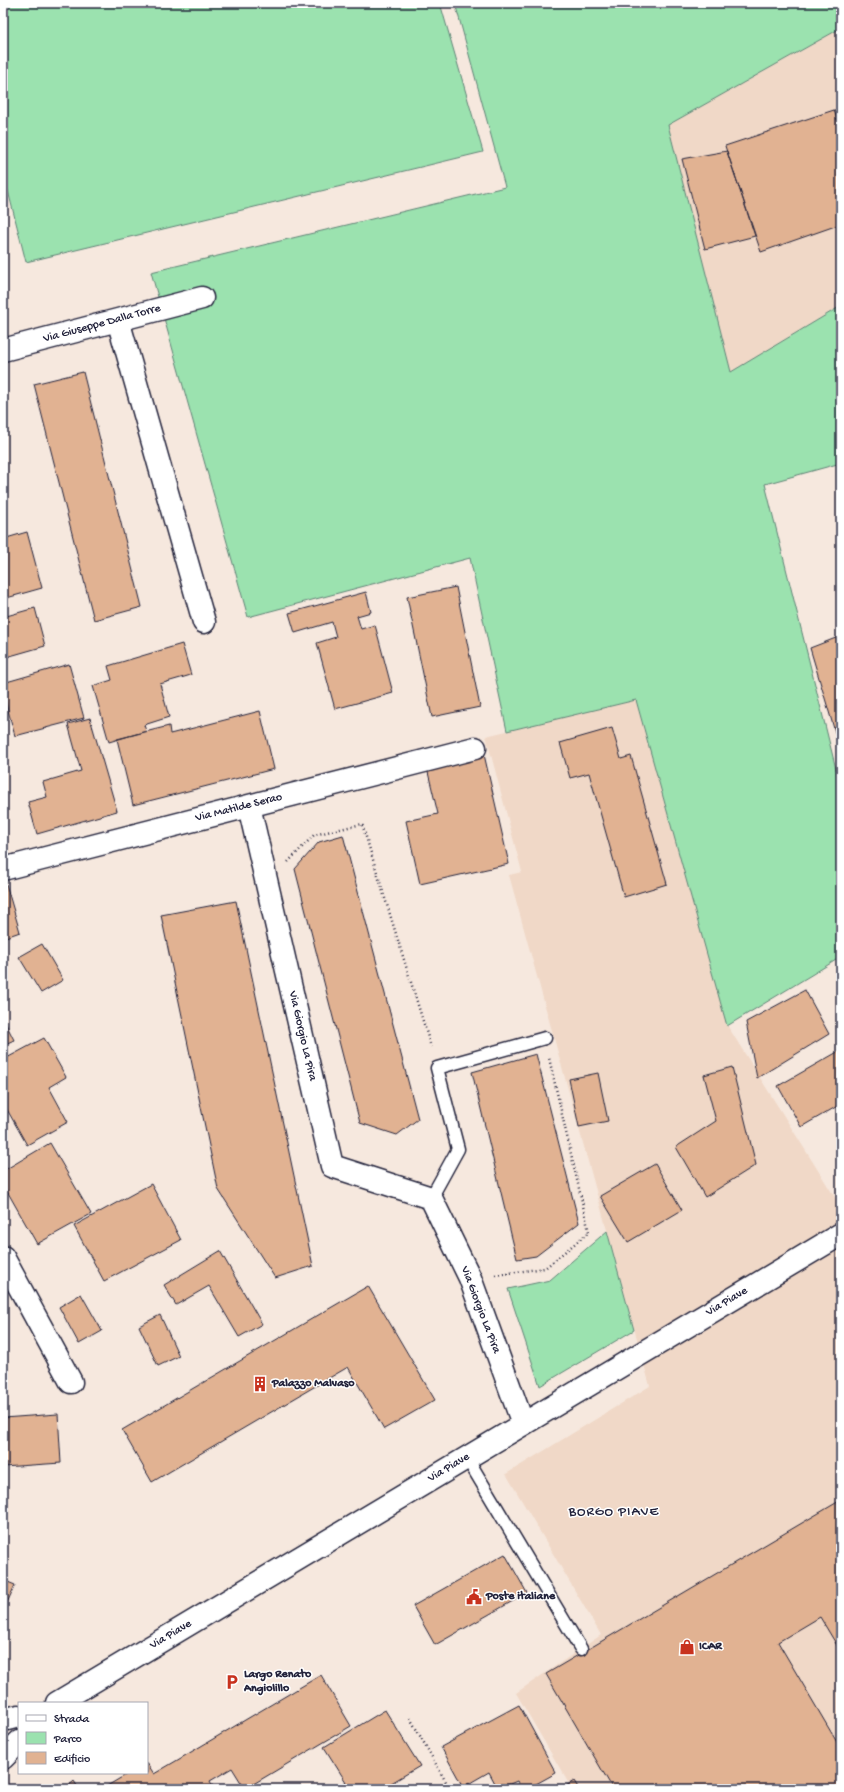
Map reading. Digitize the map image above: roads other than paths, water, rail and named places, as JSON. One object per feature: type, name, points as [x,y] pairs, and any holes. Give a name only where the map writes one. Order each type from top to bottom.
[{"type":"street","name":"Via Giuseppe Dalla Torre","points":[[3,350],[202,298]]},
{"type":"street","points":[[118,320],[204,622]]},
{"type":"street","name":"Via Matilde Serao","points":[[3,869],[475,748]]},
{"type":"street","name":"Via Giorgio La Pira","points":[[249,806],[332,1166],[430,1198],[470,1278],[523,1424]]},
{"type":"street","name":"Via Piave","points":[[59,1702],[841,1234]]},
{"type":"street","points":[[3,1257],[71,1382]]},
{"type":"street","points":[[3,1720],[18,1716]]},
{"type":"street","points":[[3,1739],[18,1729]]},
{"type":"street","points":[[3,1758],[18,1743]]},
{"type":"lane","points":[[430,1198],[458,1149],[437,1068],[545,1038]]},
{"type":"lane","points":[[467,1458],[581,1649]]},
{"type":"place","name":"Palazzo Malvaso","points":[[260,1384]]},
{"type":"place","name":"Poste italiane","points":[[474,1597]]},
{"type":"place","name":"ICAR","points":[[687,1647]]},
{"type":"place","name":"Largo Renato Angiolillo","points":[[232,1682]]},
{"type":"district","name":"BORGO PIAVE","points":[[614,1512]]}]
